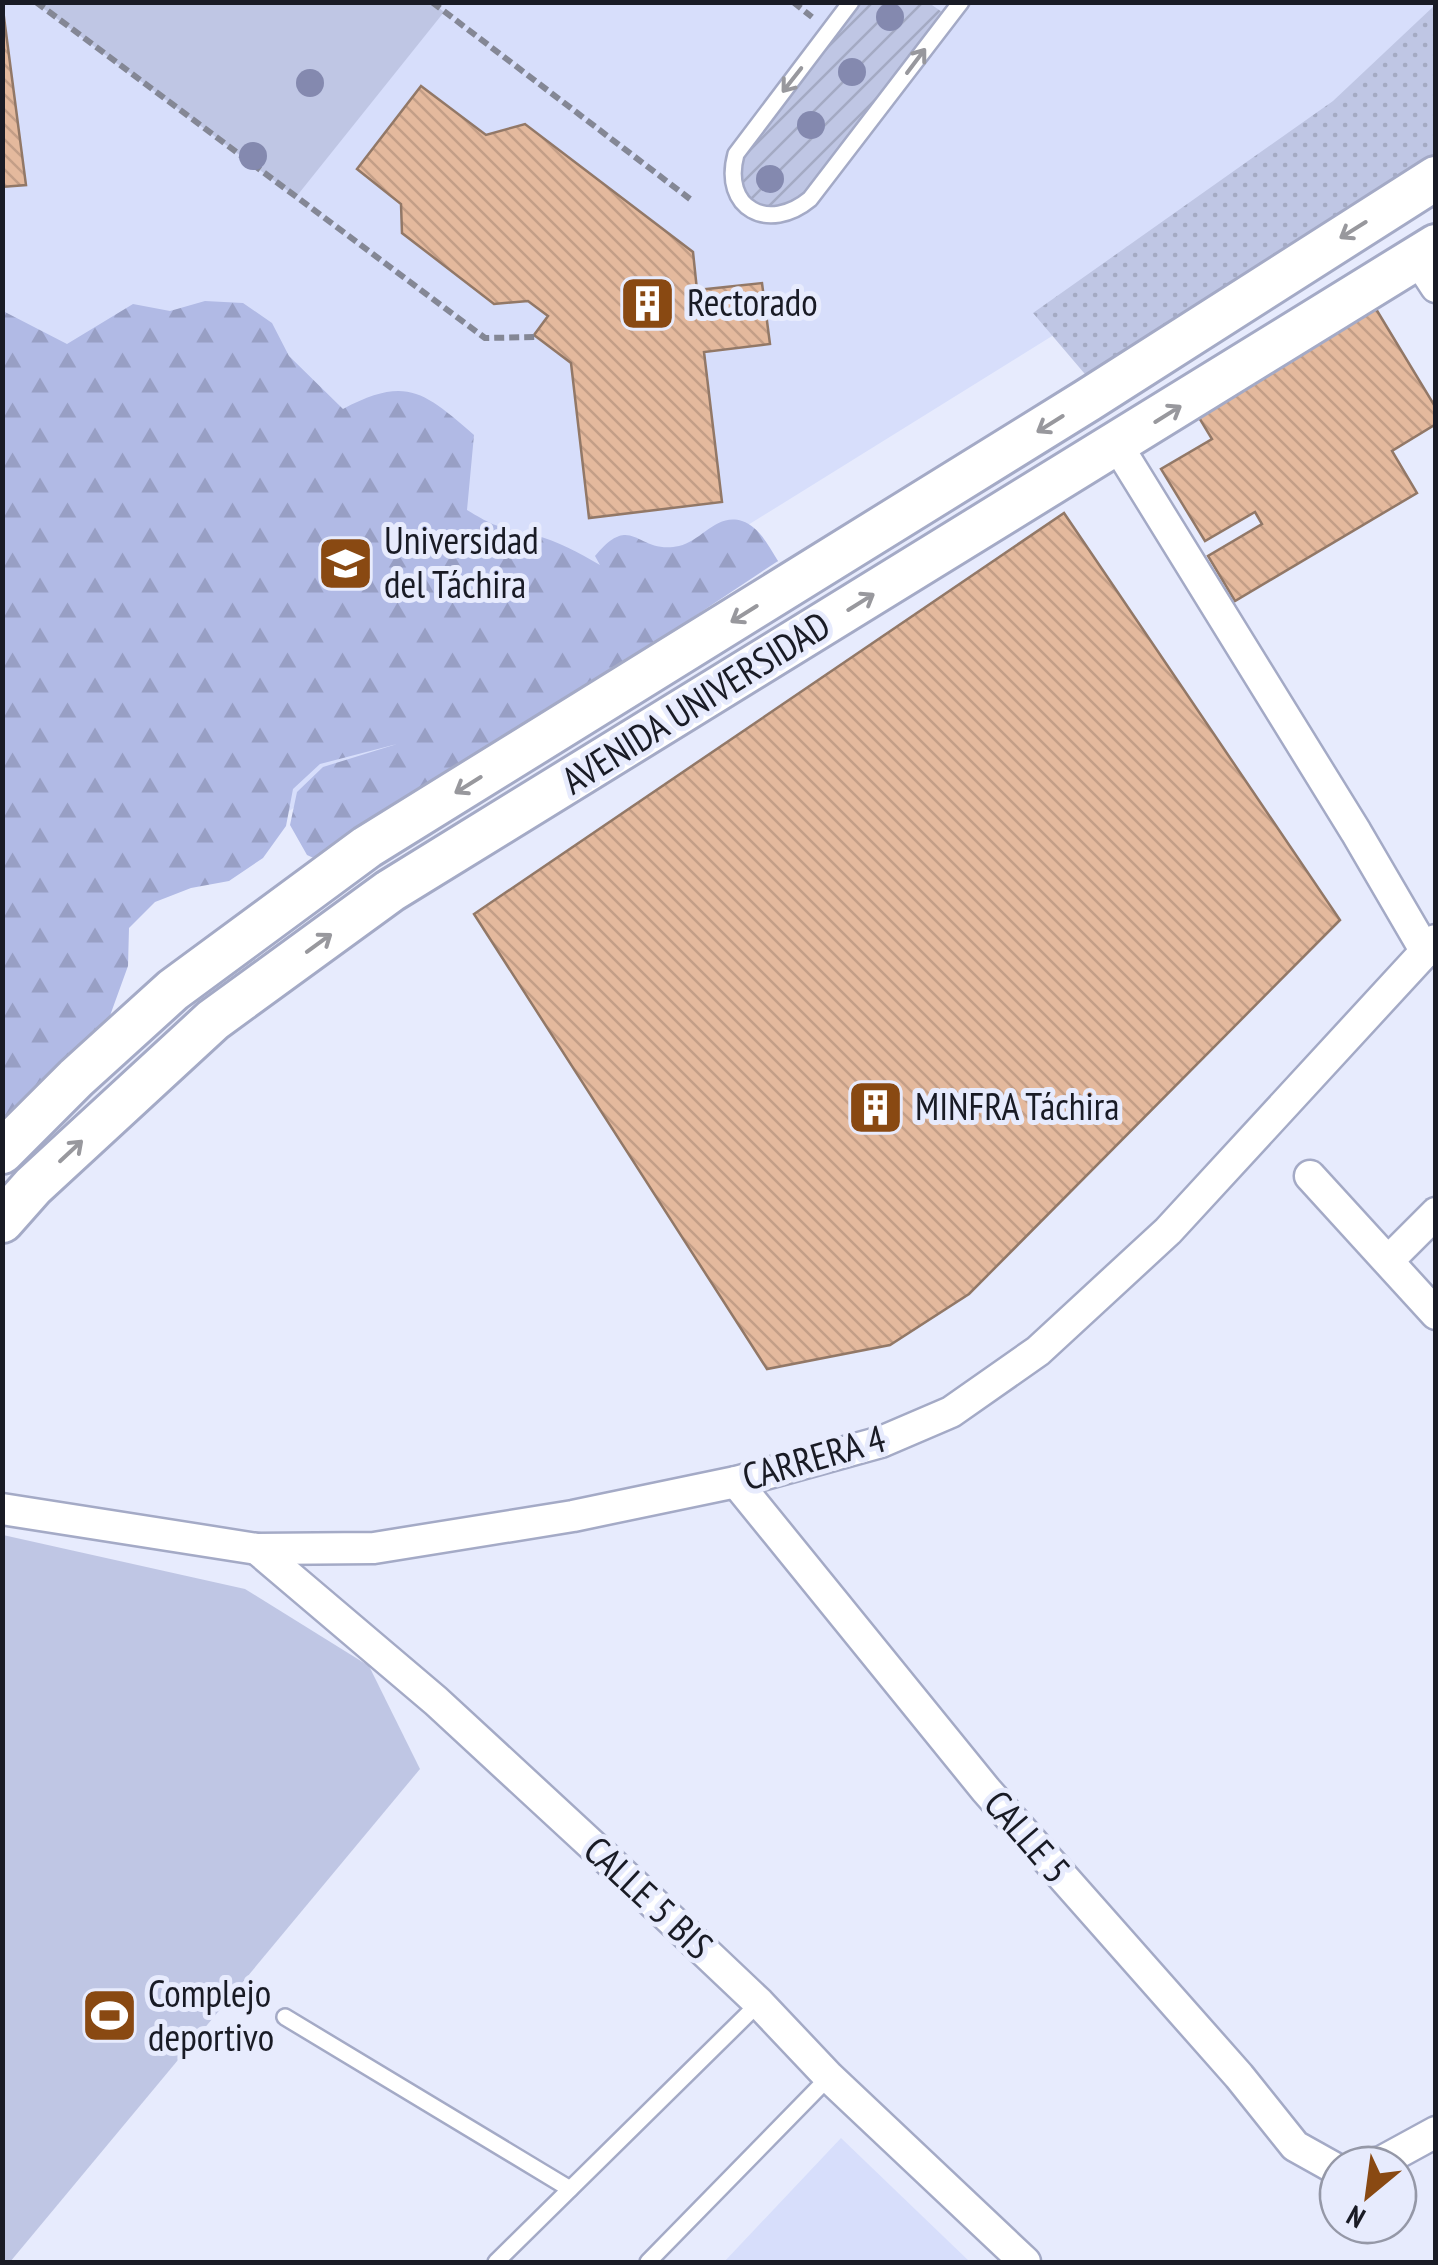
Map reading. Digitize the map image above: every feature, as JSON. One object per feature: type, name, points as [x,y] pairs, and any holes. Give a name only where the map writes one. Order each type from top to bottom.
[{"type":"street","name":"AVENIDA UNIVERSIDAD","points":[[2,1152],[76,1078],[174,990],[367,847],[1088,400],[1436,178]]},
{"type":"street","name":"AVENIDA UNIVERSIDAD","points":[[2,1221],[33,1186],[213,1020],[390,891],[1118,445],[1429,264]]},
{"type":"street","points":[[1118,445],[1430,946]]},
{"type":"street","name":"CARRERA 4","points":[[2,1509],[257,1548],[374,1548],[572,1516],[736,1482],[881,1442],[950,1412],[1038,1350],[1168,1231],[1430,946]]},
{"type":"street","points":[[1310,1176],[1436,1314]]},
{"type":"street","points":[[1389,1260],[1436,1213]]},
{"type":"street","name":"CALLE 5","points":[[736,1482],[986,1790],[1295,2146],[1318,2159]]},
{"type":"street","name":"CALLE 5 BIS","points":[[257,1548],[436,1701],[759,2004],[829,2077],[1024,2262]]},
{"type":"street","points":[[1412,2145],[1436,2132]]},
{"type":"lane","points":[[851,2],[736,154],[733,178],[737,196],[748,208],[766,216],[797,210],[810,199],[961,2]]},
{"type":"lane","points":[[496,2262],[759,2004]]},
{"type":"lane","points":[[284,2017],[570,2190]]},
{"type":"lane","points":[[648,2262],[829,2077]]},
{"type":"path","points":[[36,2],[485,338],[538,337]]},
{"type":"path","points":[[432,2],[690,199]]},
{"type":"shaded area","points":[[432,2],[444,12],[296,197],[36,3]]},
{"type":"shaded area","name":"Universidad del Táchira","points":[[3,3],[1435,3],[1435,115],[1073,323],[301,803],[115,928],[3,1044]]},
{"type":"shaded area","points":[[856,3],[929,3],[945,14],[807,195],[781,210],[756,202],[739,182],[746,146]]},
{"type":"shaded area","points":[[1435,5],[1435,154],[1090,380],[1033,313],[1333,101]]},
{"type":"shaded area","name":"Complejo deportivo","points":[[3,1535],[245,1589],[369,1666],[420,1769],[10,2262],[2,2262]]},
{"type":"shaded area","points":[[841,2138],[970,2262],[724,2262]]},
{"type":"green space","points":[[205,301],[243,303],[272,323],[289,356],[343,409],[399,391],[413,393],[441,408],[474,435],[467,510],[493,524],[551,541],[600,565],[595,556],[618,536],[627,535],[665,547],[679,546],[724,521],[742,521],[763,538],[778,561],[320,861],[307,855],[290,825],[297,792],[323,767],[397,744],[320,764],[293,789],[286,826],[263,858],[229,881],[191,888],[155,902],[129,928],[128,966],[103,1035],[3,1136],[3,311],[67,344],[133,304],[170,311]]},
{"type":"building","points":[[2,2],[26,185],[2,187]]},
{"type":"building","name":"Rectorado","points":[[421,86],[486,135],[525,124],[693,252],[697,290],[762,283],[770,344],[704,352],[722,502],[589,518],[571,363],[534,335],[548,316],[528,301],[494,304],[402,233],[401,204],[357,169]]},
{"type":"building","points":[[1376,309],[1436,408],[1436,424],[1392,451],[1417,493],[1235,601],[1208,556],[1262,524],[1255,512],[1205,541],[1161,469],[1212,439],[1198,416]]},
{"type":"building","name":"MINFRA Táchira","points":[[1064,513],[1340,920],[969,1294],[890,1345],[767,1369],[474,914]]},
{"type":"place","name":"Rectorado","points":[[648,303]]},
{"type":"place","name":"Universidad del Táchira","points":[[345,563]]},
{"type":"place","name":"MINFRA Táchira","points":[[876,1107]]},
{"type":"place","name":"Complejo deportivo","points":[[109,2016]]}]
